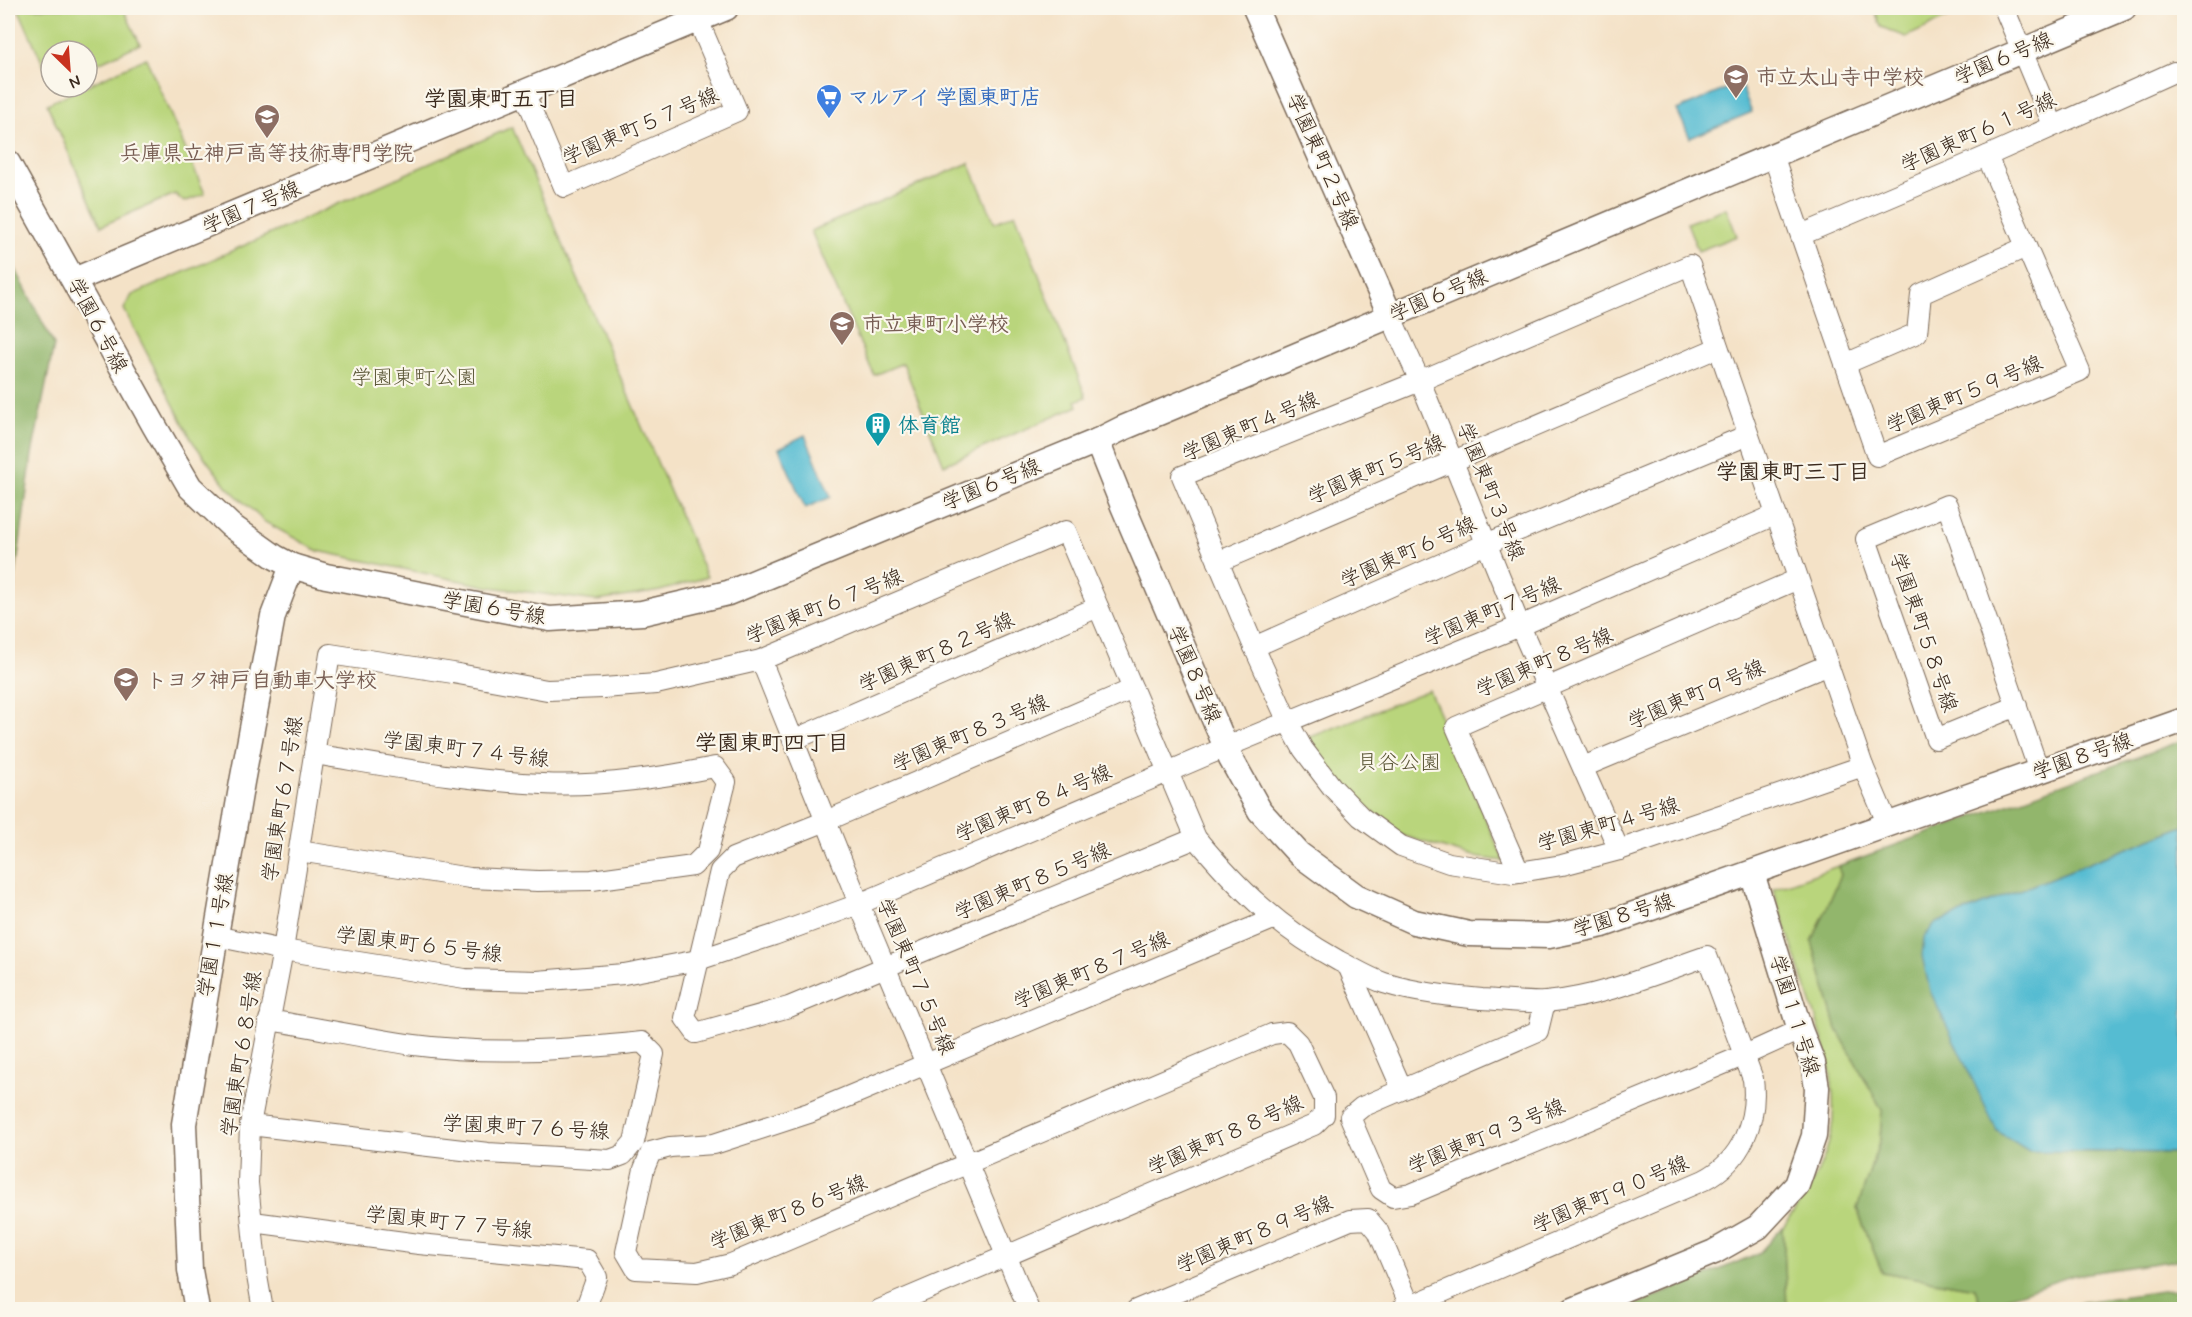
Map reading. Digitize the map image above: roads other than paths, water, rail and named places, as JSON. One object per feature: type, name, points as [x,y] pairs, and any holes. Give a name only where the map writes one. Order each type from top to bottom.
[{"type":"street","name":"学園７号線","points":[[74,280],[726,8]]},
{"type":"street","name":"学園東町２号線","points":[[1256,8],[1390,315]]},
{"type":"street","points":[[2004,8],[2053,125]]},
{"type":"street","name":"学園６号線","points":[[8,163],[74,280],[91,315],[190,487],[230,525],[275,557],[292,566],[326,576],[550,619],[642,613],[728,593],[1097,441],[1122,428],[1390,315],[2124,8]]},
{"type":"street","name":"学園東町５７号線","points":[[524,92],[564,187],[737,111],[698,20]]},
{"type":"street","name":"学園東町６１号線","points":[[1801,235],[1987,156],[2053,125],[2155,89],[2174,72]]},
{"type":"street","name":"学園東町５９号線","points":[[1773,155],[1877,456],[2080,371],[1987,156]]},
{"type":"street","points":[[1845,364],[1917,333],[1921,294],[2026,247]]},
{"type":"street","name":"学園東町４号線","points":[[1863,765],[1619,850],[1562,866],[1513,873],[1449,863],[1401,846],[1361,817],[1332,787],[1303,749],[1288,722],[1254,647],[1182,476],[1420,381],[1690,265],[1863,765],[1888,825]]},
{"type":"street","name":"学園東町３号線","points":[[1390,315],[1420,381],[1520,626],[1619,850]]},
{"type":"street","name":"学園東町５号線","points":[[1218,562],[1717,348]]},
{"type":"street","name":"学園東町６号線","points":[[1254,647],[1486,543],[1748,435]]},
{"type":"street","name":"学園８号線","points":[[1097,441],[1226,747],[1260,812],[1299,854],[1356,896],[1414,922],[1468,934],[1549,936],[1603,925],[2184,720]]},
{"type":"street","name":"学園東町５８号線","points":[[2017,706],[1936,739],[1866,539],[1947,505],[2017,706],[2039,771]]},
{"type":"street","name":"学園東町７号線","points":[[1226,747],[1520,626],[1775,515]]},
{"type":"street","name":"学園東町６７号線","points":[[283,950],[330,654],[547,690],[656,684],[761,660],[1066,531],[1196,838],[1229,878],[1274,919],[1348,966],[1383,982],[1423,992],[1458,997],[1545,1002]]},
{"type":"street","name":"学園１１号線","points":[[197,1310],[190,1270],[184,1124],[215,936],[273,616],[292,566]]},
{"type":"street","name":"学園東町８号線","points":[[1519,872],[1456,727],[1798,579]]},
{"type":"street","name":"学園東町８２号線","points":[[793,740],[1098,607]]},
{"type":"street","name":"学園東町７５号線","points":[[761,660],[859,903],[1029,1310]]},
{"type":"street","name":"学園東町９号線","points":[[1583,767],[1828,665]]},
{"type":"street","name":"学園東町８３号線","points":[[698,960],[720,871],[733,858],[826,821],[1133,689]]},
{"type":"street","name":"学園東町８４号線","points":[[859,903],[1170,778],[1226,747]]},
{"type":"street","name":"学園東町７４号線","points":[[298,851],[482,879],[592,880],[693,866],[708,851],[726,782],[715,767],[645,778],[544,784],[454,775],[314,754]]},
{"type":"street","name":"学園東町８５号線","points":[[698,960],[685,1018],[696,1033],[789,1007],[1196,838]]},
{"type":"street","name":"学園１１号線","points":[[1573,1310],[1714,1252],[1758,1227],[1797,1185],[1814,1136],[1817,1088],[1813,1063],[1800,1030],[1752,873]]},
{"type":"street","name":"学園東町６５号線","points":[[215,936],[283,950],[465,979],[537,981],[624,974],[698,960],[859,903]]},
{"type":"street","name":"学園東町８７号線","points":[[927,1065],[1274,919]]},
{"type":"street","name":"学園東町６８号線","points":[[263,1310],[257,1276],[248,1183],[250,1125],[283,950]]},
{"type":"street","name":"学園東町９０号線","points":[[1406,1308],[1716,1174],[1731,1161],[1743,1141],[1755,1099],[1753,1079],[1707,956],[1620,986],[1588,995],[1545,1002]]},
{"type":"street","points":[[1348,966],[1402,1089]]},
{"type":"street","name":"学園東町９３号線","points":[[1545,1002],[1538,1031],[1362,1107],[1350,1117],[1381,1189],[1393,1197],[1411,1194],[1800,1030]]},
{"type":"street","name":"学園東町７６号線","points":[[250,1125],[488,1153],[610,1160],[623,1155],[634,1142],[654,1054],[642,1042],[547,1049],[480,1049],[415,1045],[269,1020]]},
{"type":"street","name":"学園東町８８号線","points":[[969,1165],[1272,1034],[1287,1032],[1298,1043],[1324,1098],[1324,1115],[1314,1125],[1007,1256]]},
{"type":"street","name":"学園東町８６号線","points":[[927,1065],[809,1113],[714,1144],[651,1152],[644,1169],[626,1252],[636,1269],[697,1272],[731,1264],[969,1165]]},
{"type":"street","name":"学園東町８９号線","points":[[1136,1310],[1350,1220],[1368,1219],[1378,1231],[1406,1308]]},
{"type":"street","name":"学園東町７７号線","points":[[253,1222],[419,1244],[587,1260],[597,1277],[585,1310]]},
{"type":"street","points":[[879,1310],[1007,1256]]},
{"type":"water","points":[[1740,83],[1752,112],[1690,138],[1677,110]]},
{"type":"water","points":[[805,435],[831,497],[805,508],[779,448]]},
{"type":"water","points":[[2184,826],[2184,1153],[2029,1151],[1997,1131],[1930,991],[1922,956],[1924,937],[1936,923]]},
{"type":"place","name":"市立太山寺中学校","points":[[1736,100]]},
{"type":"place","name":"マルアイ 学園東町店","points":[[829,120]]},
{"type":"place","name":"兵庫県立神戸高等技術専門学院","points":[[267,140]]},
{"type":"place","name":"市立東町小学校","points":[[842,347]]},
{"type":"place","name":"体育館","points":[[878,448]]},
{"type":"place","name":"トヨタ神戸自動車大学校","points":[[126,703]]},
{"type":"district","name":"学園東町五丁目","points":[[501,98]]},
{"type":"district","name":"学園東町三丁目","points":[[1793,471]]},
{"type":"district","name":"学園東町四丁目","points":[[772,742]]},
{"type":"park label","name":"学園東町公園","points":[[414,377]]},
{"type":"park label","name":"貝谷公園","points":[[1399,762]]}]
